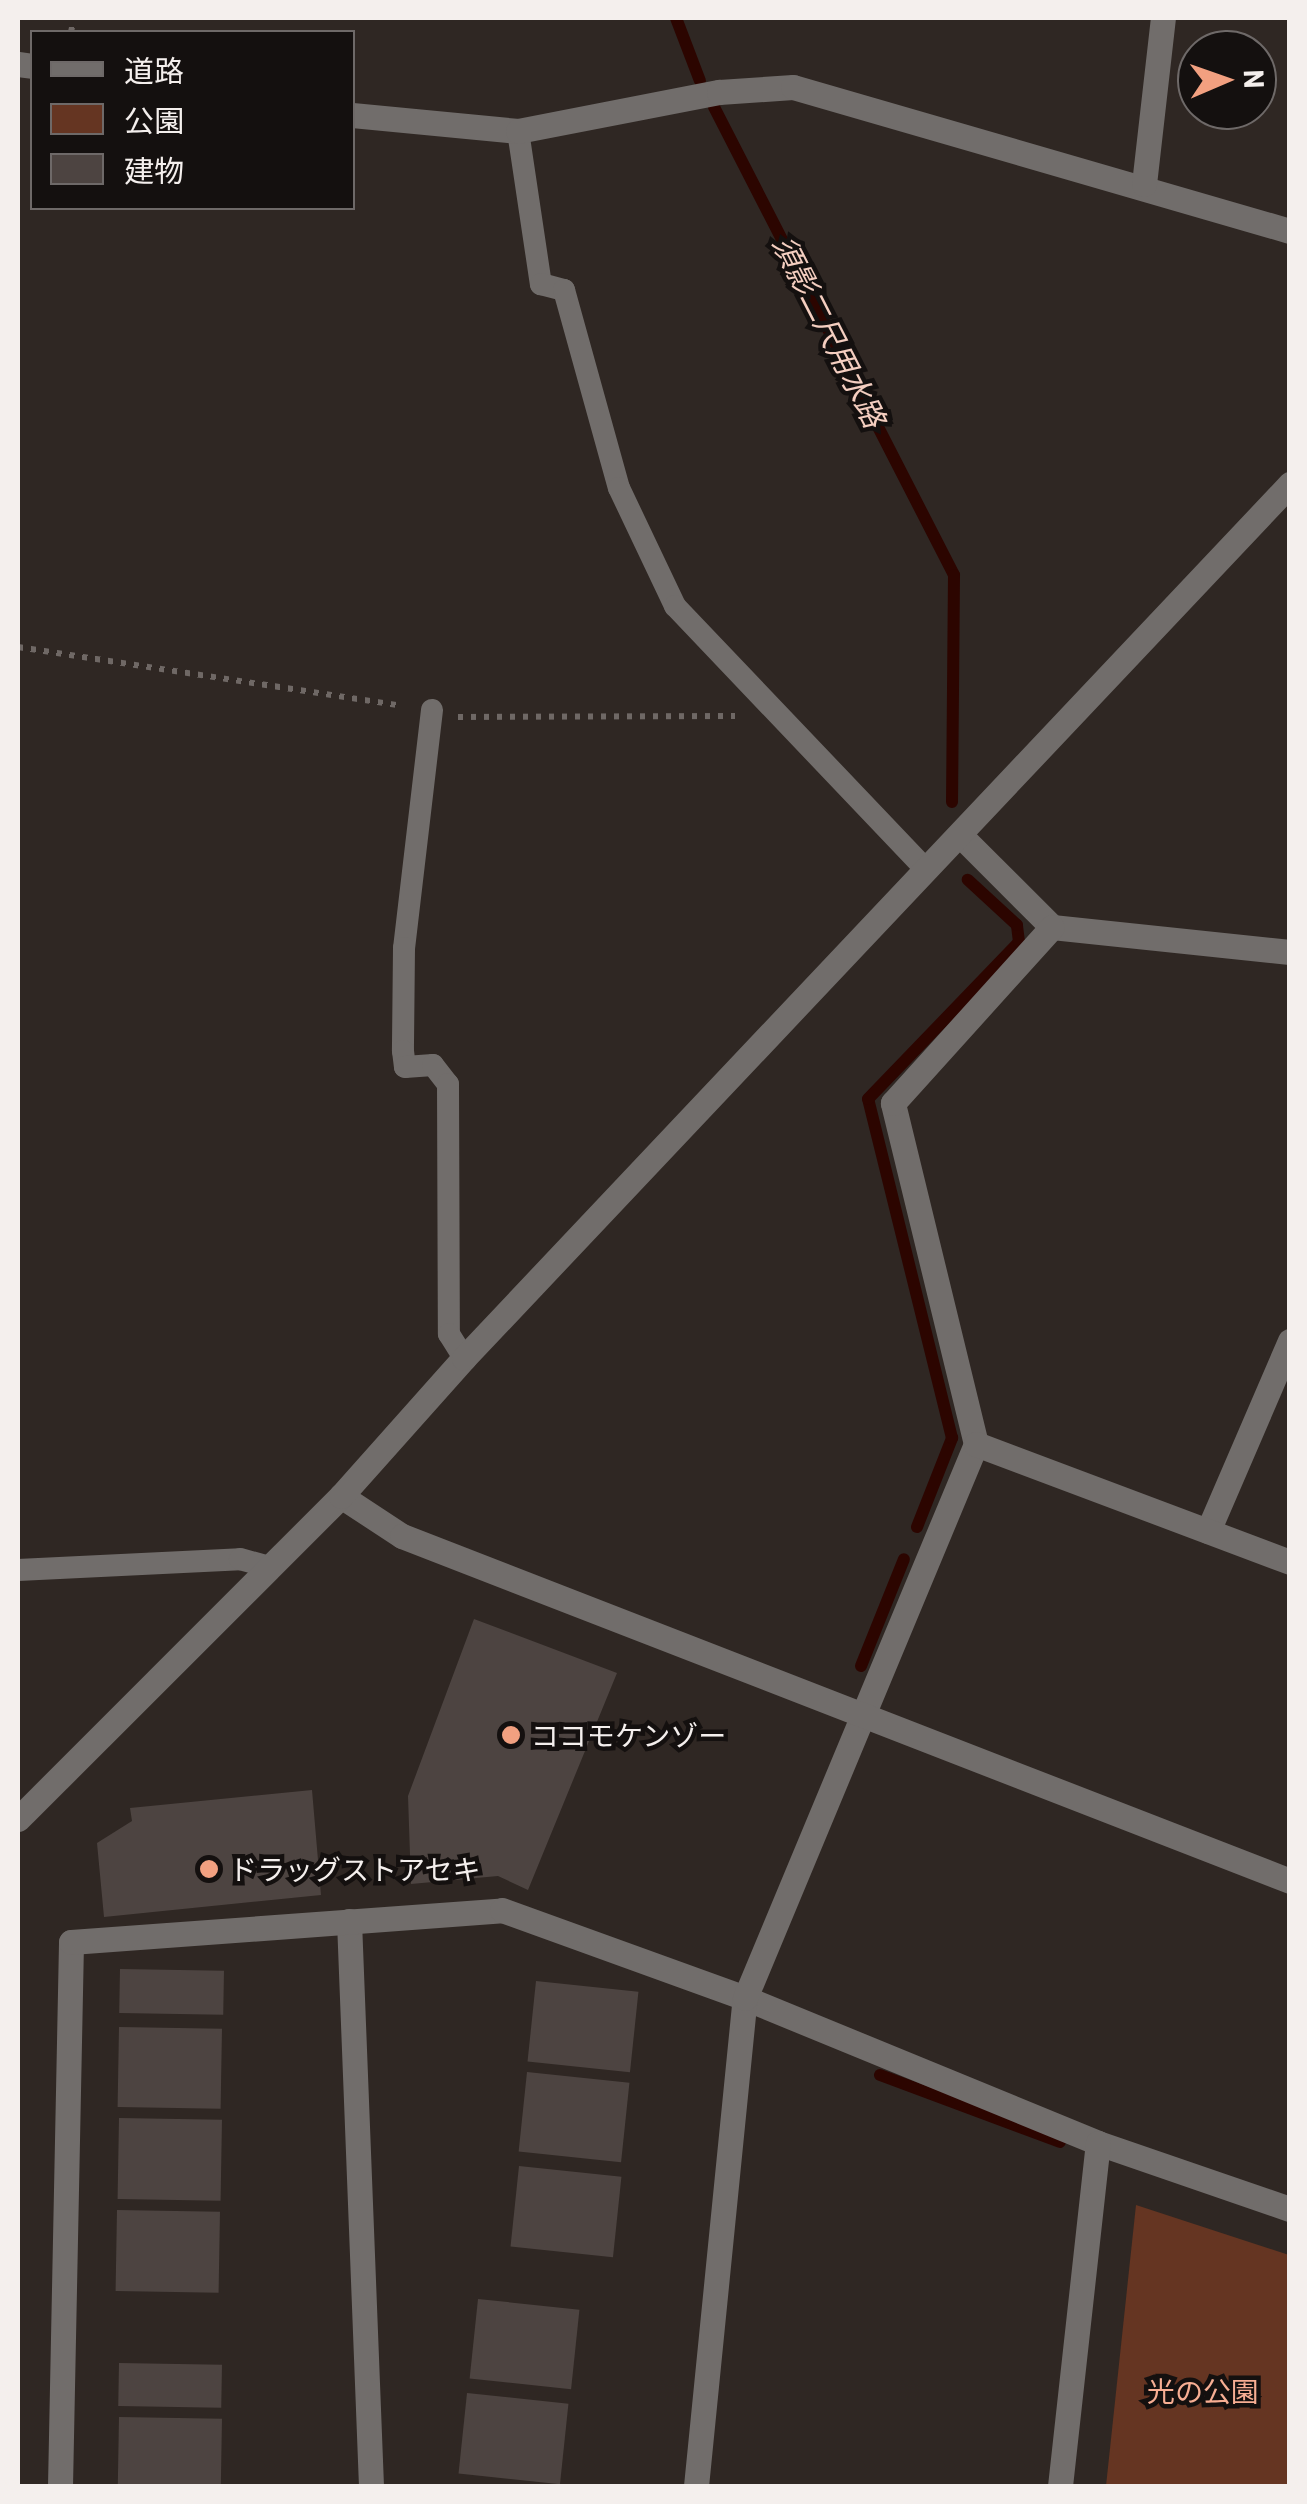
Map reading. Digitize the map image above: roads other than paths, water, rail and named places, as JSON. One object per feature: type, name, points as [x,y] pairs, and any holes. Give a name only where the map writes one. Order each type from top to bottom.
[{"type":"street","points":[[1144,184],[1162,18]]},
{"type":"street","points":[[355,115],[518,131],[719,92],[793,87],[1144,184],[1290,230]]},
{"type":"street","points":[[18,1819],[341,1496],[464,1358],[1290,484]]},
{"type":"street","points":[[960,835],[1052,926],[1290,952]]},
{"type":"street","points":[[696,2486],[744,1998],[976,1444],[893,1103],[1052,926]]},
{"type":"street","points":[[1208,1531],[1290,1341]]},
{"type":"street","points":[[976,1444],[1290,1562]]},
{"type":"street","points":[[341,1496],[402,1536],[859,1717],[1290,1881]]},
{"type":"street","points":[[60,2486],[71,1942],[502,1910],[744,1998],[1098,2143],[1290,2209]]},
{"type":"street","points":[[350,1921],[372,2486]]},
{"type":"street","points":[[1060,2486],[1098,2143]]},
{"type":"lane","points":[[518,131],[541,284],[564,290],[620,488],[676,606],[926,870]]},
{"type":"lane","points":[[432,710],[404,948],[403,1050],[404,1066],[433,1065],[448,1084],[449,1334],[464,1358]]},
{"type":"lane","points":[[18,1570],[240,1559],[270,1567]]},
{"type":"waterway","name":"須影二尺用水路","points":[[676,18],[700,81]]},
{"type":"waterway","name":"須影二尺用水路","points":[[714,107],[954,575],[952,802]]},
{"type":"waterway","points":[[917,1527],[952,1438],[868,1099],[1019,942],[1017,925],[968,880]]},
{"type":"waterway","points":[[861,1666],[904,1559]]},
{"type":"waterway","points":[[880,2075],[1060,2142]]},
{"type":"place","name":"ココモケンゾー","points":[[511,1735]]},
{"type":"place","name":"ドラッグストアセキ","points":[[209,1869]]},
{"type":"park label","name":"光の公園","points":[[1203,2391]]}]
